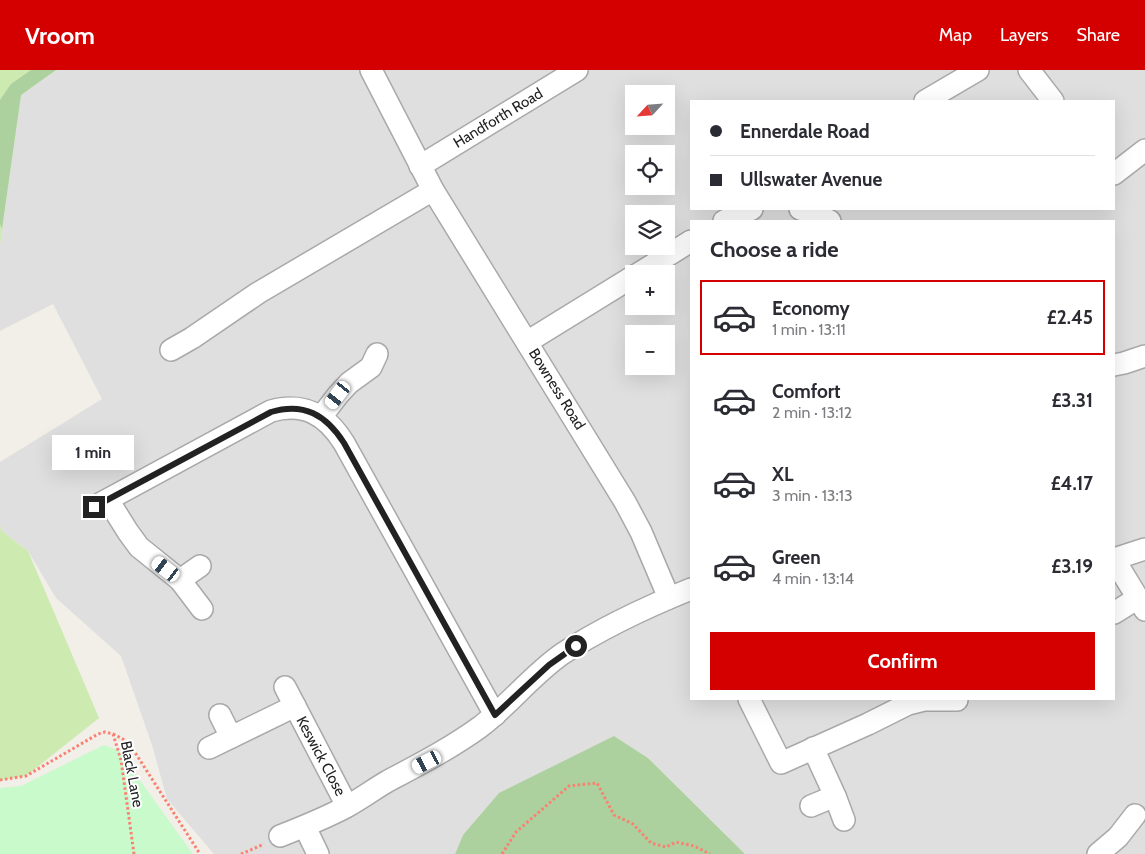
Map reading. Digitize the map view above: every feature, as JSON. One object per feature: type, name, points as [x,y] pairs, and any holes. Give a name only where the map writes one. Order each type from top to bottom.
[{"type":"street","name":"Bowness Road","points":[[371,70],[433,190],[625,502],[669,598]]},
{"type":"street","name":"Handforth Road","points":[[420,166],[577,70]]},
{"type":"street","points":[[927,100],[978,70]]},
{"type":"street","points":[[1029,70],[1052,100]]},
{"type":"street","points":[[1115,173],[1145,150]]},
{"type":"street","points":[[171,350],[192,338],[258,292],[433,190]]},
{"type":"street","points":[[726,220],[750,210]]},
{"type":"street","points":[[652,265],[690,242]]},
{"type":"street","points":[[527,342],[625,282]]},
{"type":"street","points":[[321,417],[338,395],[371,367],[377,354]]},
{"type":"street","points":[[1115,365],[1145,356]]},
{"type":"street","points":[[202,609],[180,580],[139,547],[128,532],[101,504],[271,412],[284,408],[297,408],[321,417],[330,423],[344,443],[495,715]]},
{"type":"street","points":[[1115,559],[1145,549]]},
{"type":"street","points":[[1115,561],[1141,604],[1115,613]]},
{"type":"street","points":[[180,580],[200,566]]},
{"type":"street","points":[[280,836],[305,827],[347,806],[449,749],[495,715],[524,686],[562,654],[602,631],[690,589]]},
{"type":"street","name":"Keswick Close","points":[[285,686],[347,806]]},
{"type":"street","points":[[750,700],[781,763],[908,704],[927,700]]},
{"type":"street","points":[[936,700],[957,706]]},
{"type":"street","name":"Keswick Close","points":[[208,748],[295,706]]},
{"type":"street","points":[[220,715],[231,737]]},
{"type":"street","points":[[813,748],[844,820]]},
{"type":"street","points":[[811,806],[835,796]]},
{"type":"street","points":[[1098,854],[1118,837],[1135,815]]},
{"type":"street","points":[[305,827],[318,854]]},
{"type":"path","name":"Black Lane","points":[[0,780],[26,776],[98,734],[105,732],[113,734],[121,760],[134,854]]},
{"type":"path","points":[[113,734],[123,740],[136,754],[200,854]]},
{"type":"path","points":[[502,854],[516,832],[569,786],[597,783],[614,815],[632,824],[651,843],[666,847],[676,842],[694,846],[710,854]]},
{"type":"shaded area","points":[[56,70],[1145,70],[1145,854],[745,854],[648,758],[614,736],[463,835],[455,854],[214,854],[167,799],[152,745],[121,656],[56,598],[28,551],[2,531],[0,526],[0,462],[102,399],[53,304],[0,331],[0,244],[21,95]]},
{"type":"green space","points":[[0,70],[56,70],[21,95],[0,244]]},
{"type":"green space","points":[[31,70],[56,70],[21,95],[2,229],[0,224],[0,100],[11,84]]},
{"type":"green space","points":[[0,526],[2,531],[28,551],[99,718],[26,776],[0,780]]},
{"type":"green space","points":[[614,736],[648,758],[745,854],[455,854],[463,835],[499,793]]},
{"type":"green space","points":[[104,745],[118,750],[193,854],[0,854],[0,788],[21,786]]},
{"type":"route","points":[[94,507],[271,412],[284,408],[297,408],[308,411],[330,423],[339,434],[495,715],[524,686],[562,654],[576,646]]}]
